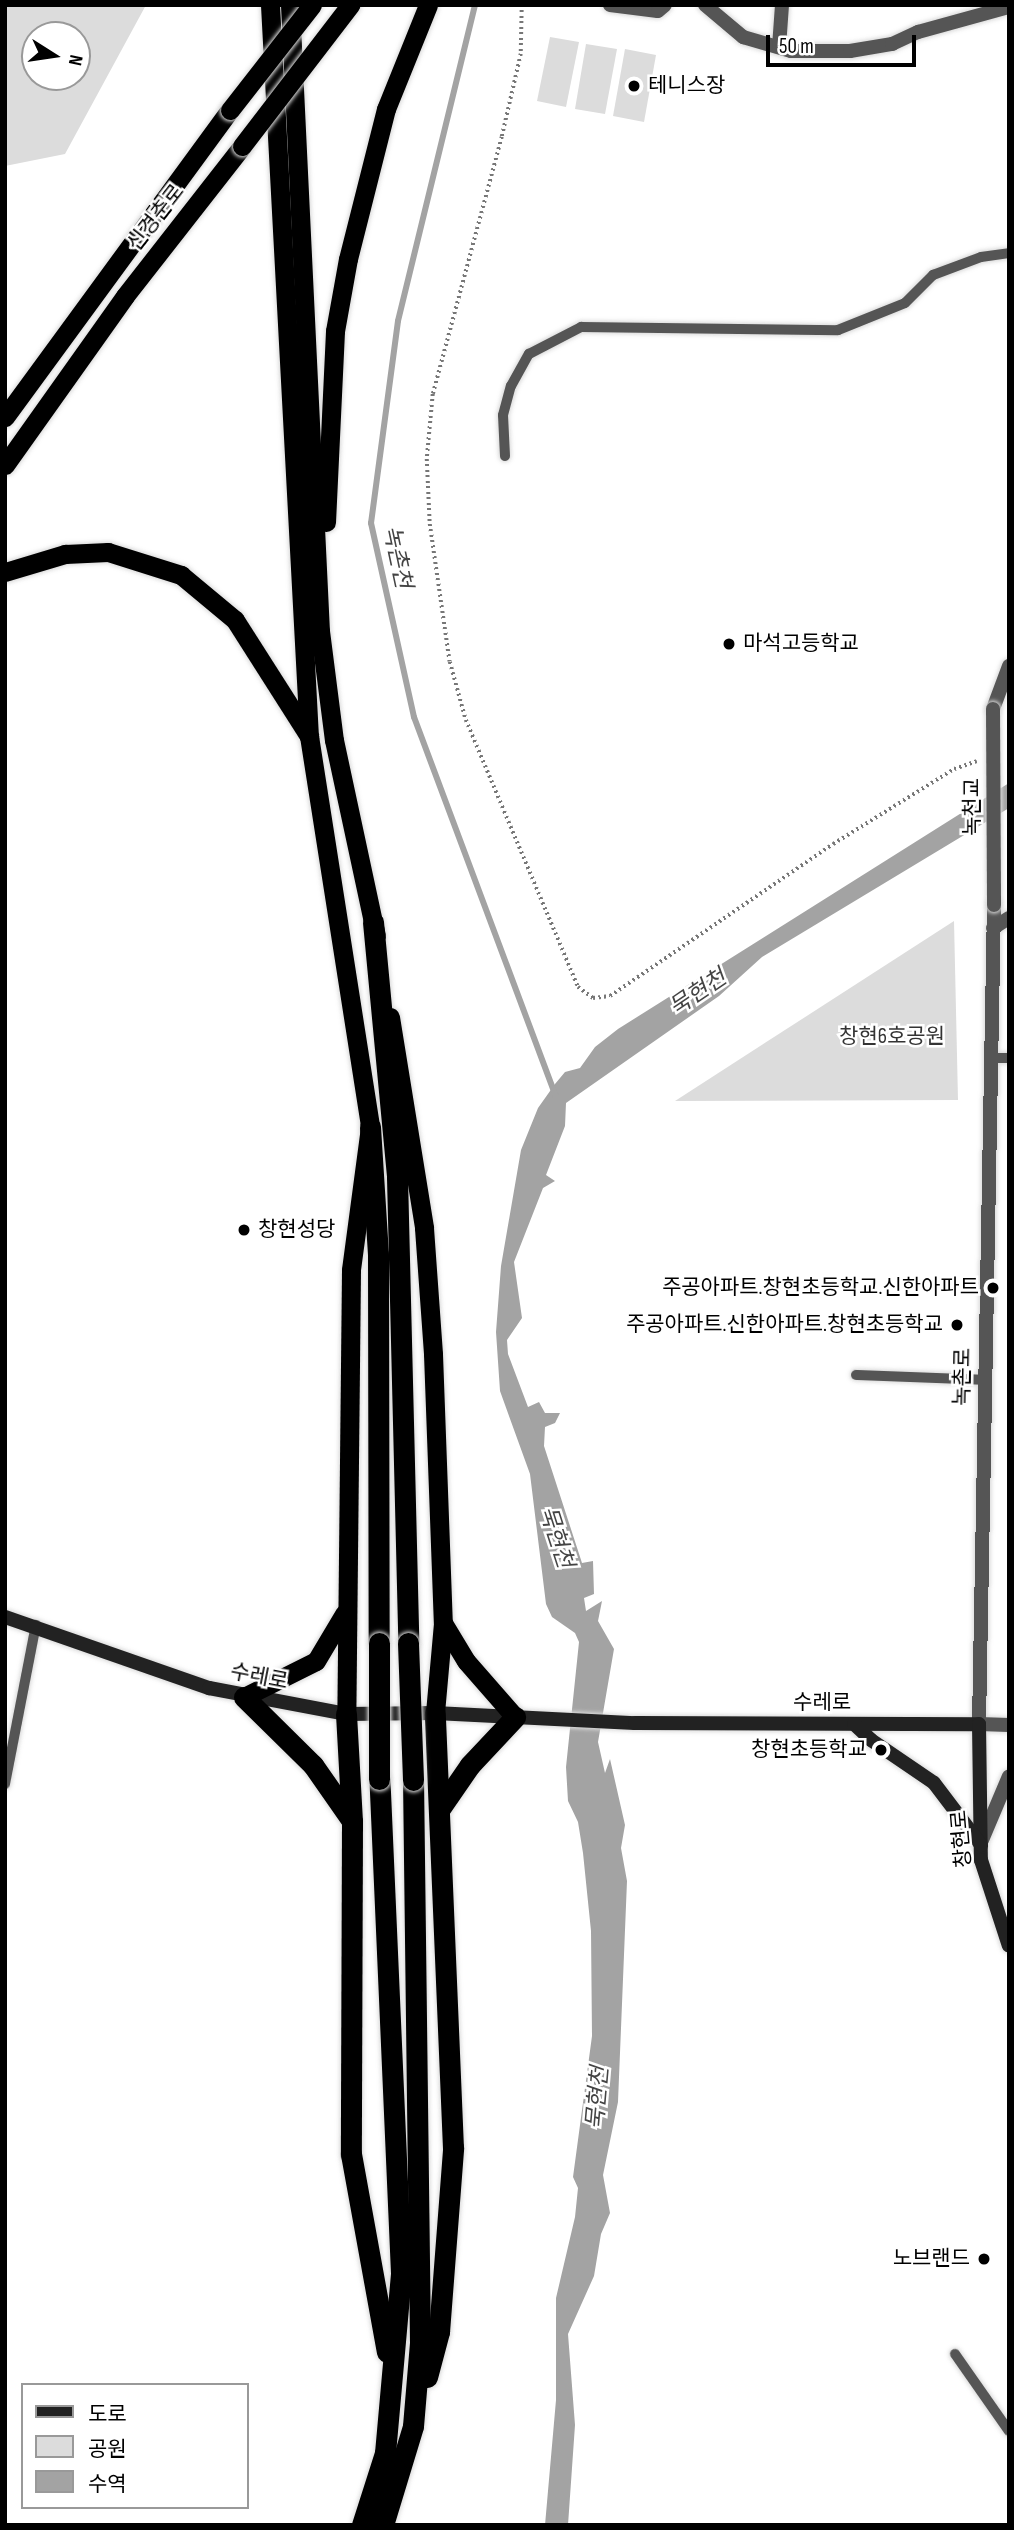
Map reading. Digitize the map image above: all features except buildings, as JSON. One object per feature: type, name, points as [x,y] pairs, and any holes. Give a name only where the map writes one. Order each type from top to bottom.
[{"type":"highway","points":[[270,5],[309,736],[370,1127],[378,1254],[379,1779],[401,2273],[385,2453],[362,2525]]},
{"type":"highway","points":[[289,5],[320,631],[334,740],[373,922],[424,1228],[443,1623],[435,1713],[441,1807],[453,2148],[439,2332],[383,2525]]},
{"type":"highway","name":"신경춘로","points":[[5,417],[230,110],[312,5]]},
{"type":"highway","name":"신경춘로","points":[[5,465],[125,296],[351,5]]},
{"type":"highway","points":[[320,631],[335,331],[364,186],[386,109],[428,5]]},
{"type":"highway","points":[[5,572],[65,554],[108,552],[181,575],[235,620],[309,736]]},
{"type":"highway","points":[[373,922],[397,1177],[412,1780],[420,2342],[412,2426]]},
{"type":"highway","points":[[370,1127],[351,1270],[345,1613],[346,1714],[352,1822],[351,2154],[392,2378]]},
{"type":"highway","points":[[345,1613],[316,1661],[244,1697],[313,1765],[352,1822]]},
{"type":"highway","points":[[441,1807],[470,1765],[515,1717],[466,1661],[443,1623]]},
{"type":"main road","name":"수레로","points":[[5,1617],[36,1625],[244,1697],[346,1714],[435,1713],[635,1723],[979,1724]]},
{"type":"main road","points":[[854,1724],[871,1740],[934,1783],[981,1844]]},
{"type":"main road","name":"창현로","points":[[979,1724],[981,1860],[1009,1946]]},
{"type":"street","points":[[610,5],[657,11],[664,5]]},
{"type":"street","points":[[705,5],[743,37],[779,47],[850,51],[892,44],[918,32],[1009,7]]},
{"type":"street","points":[[779,47],[782,5]]},
{"type":"street","name":"녹천교","points":[[994,905],[993,709],[1009,666]]},
{"type":"street","name":"녹촌로","points":[[979,1724],[994,905]]},
{"type":"street","points":[[993,928],[1009,918]]},
{"type":"street","name":"수레로","points":[[979,1724],[1009,1725]]},
{"type":"street","points":[[981,1844],[1009,1776]]},
{"type":"lane","points":[[505,456],[503,415],[511,386],[529,354],[581,327],[838,330],[905,303],[933,275],[981,257],[1009,253]]},
{"type":"lane","points":[[990,1058],[1009,1058]]},
{"type":"lane","points":[[856,1375],[984,1380]]},
{"type":"lane","points":[[5,1784],[36,1625]]},
{"type":"lane","points":[[955,2354],[1009,2431]]},
{"type":"path","points":[[522,5],[521,54],[502,137],[433,394],[427,459],[430,524],[450,662],[466,720],[579,987],[593,999],[610,996],[833,844],[954,769],[987,758]]},
{"type":"green space","points":[[5,5],[146,5],[65,154],[5,166]]},
{"type":"green space","points":[[550,37],[579,42],[566,107],[537,101]]},
{"type":"green space","name":"테니스장","points":[[586,44],[617,49],[605,114],[575,109]]},
{"type":"green space","name":"테니스장","points":[[625,49],[656,55],[644,122],[613,116]]},
{"type":"green space","name":"창현6호공원","points":[[954,921],[958,1100],[675,1101]]},
{"type":"water","name":"묵현천","points":[[1009,783],[1009,808],[762,957],[719,996],[566,1103],[565,1126],[546,1175],[555,1181],[543,1188],[514,1262],[522,1318],[507,1340],[508,1354],[528,1407],[539,1402],[545,1413],[560,1413],[555,1423],[545,1427],[544,1446],[582,1563],[593,1561],[594,1594],[584,1598],[586,1611],[602,1601],[598,1621],[614,1649],[598,1742],[605,1773],[610,1759],[625,1825],[621,1848],[627,1881],[618,2102],[603,2175],[610,2213],[601,2234],[594,2276],[568,2334],[575,2425],[568,2525],[545,2525],[556,2400],[556,2298],[575,2217],[578,2188],[573,2177],[592,2036],[591,1931],[583,1853],[578,1822],[568,1801],[566,1767],[579,1642],[575,1633],[552,1617],[546,1604],[530,1474],[500,1391],[496,1332],[501,1266],[521,1150],[538,1108],[555,1084],[565,1072],[580,1068],[595,1047],[618,1029]]},
{"type":"waterway","name":"녹촌천","points":[[475,5],[398,321],[371,523],[414,717],[556,1096]]},
{"type":"place","name":"테니스장","points":[[634,86]]},
{"type":"place","name":"마석고등학교","points":[[729,644]]},
{"type":"place","name":"창현성당","points":[[244,1230]]},
{"type":"place","name":"주공아파트.창현초등학교.신한아파트","points":[[993,1288]]},
{"type":"place","name":"주공아파트.신한아파트.창현초등학교","points":[[957,1325]]},
{"type":"place","name":"창현초등학교","points":[[881,1750]]},
{"type":"place","name":"노브랜드","points":[[984,2259]]}]
